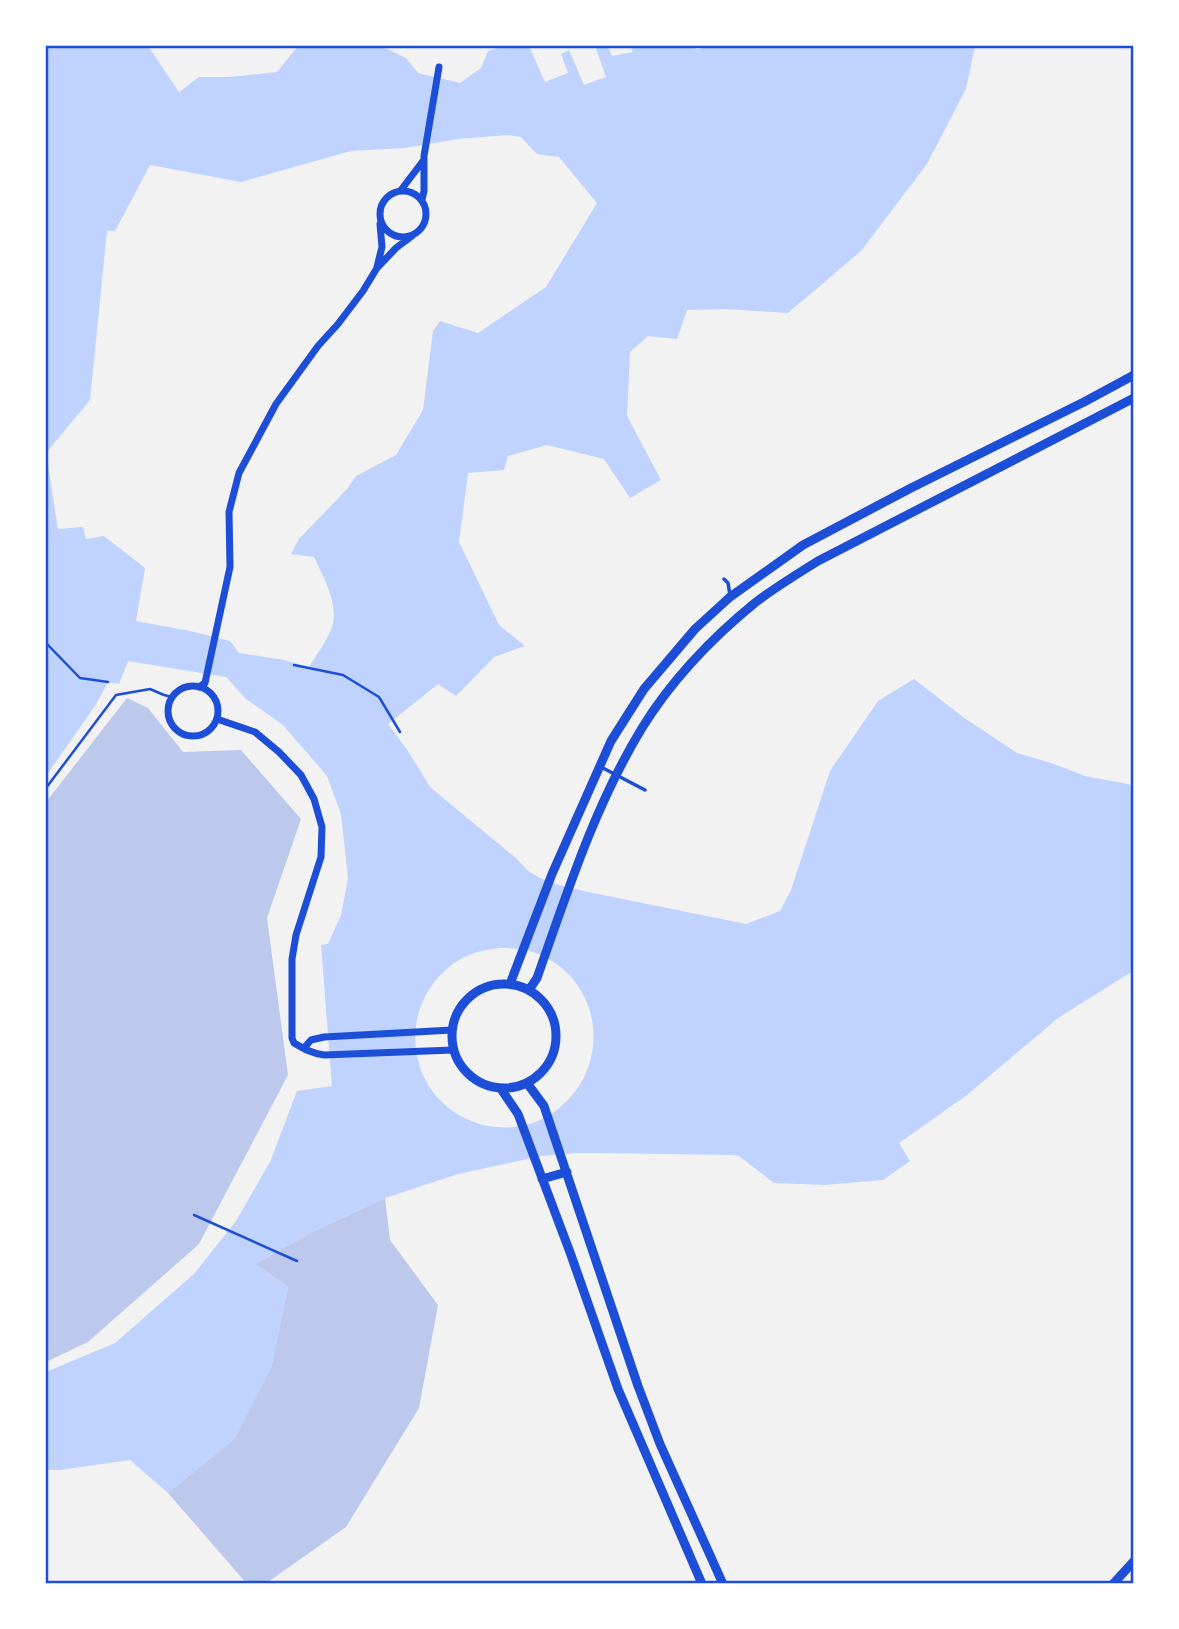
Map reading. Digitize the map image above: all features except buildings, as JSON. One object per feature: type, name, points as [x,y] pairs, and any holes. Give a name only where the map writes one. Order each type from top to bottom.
[{"type":"street","points":[[422,200],[423,158],[439,67]]},
{"type":"street","points":[[401,190],[423,158]]},
{"type":"street","points":[[202,685],[216,636],[230,567],[229,512],[239,473],[276,404],[318,346],[363,291],[377,268],[396,248],[418,232],[425,220],[425,207],[422,200],[409,191],[393,192],[382,204],[379,212],[382,247],[377,268]]},
{"type":"street","points":[[380,220],[384,229],[392,235],[401,238],[412,236]]},
{"type":"street","points":[[510,984],[552,874],[611,741],[644,690],[695,629],[730,597],[803,545],[1133,375]]},
{"type":"street","points":[[529,990],[537,978],[572,878],[616,775],[648,720],[682,675],[741,615],[778,586],[836,550],[1133,398]]},
{"type":"street","points":[[202,685],[215,699],[218,709],[216,719],[205,733],[186,735],[177,731],[171,723],[168,714],[172,696],[181,690],[202,685]]},
{"type":"street","points":[[216,719],[255,732],[294,767],[314,799],[322,827],[321,857],[296,935],[292,959],[294,1043],[312,1054],[324,1055],[453,1051]]},
{"type":"street","points":[[510,984],[529,990],[549,1010],[556,1037],[554,1052],[548,1064],[527,1083],[500,1089],[485,1085],[471,1077],[460,1065],[453,1051],[452,1030],[458,1010],[472,995],[490,986],[510,984]]},
{"type":"street","points":[[304,1048],[311,1040],[324,1037],[452,1030]]},
{"type":"street","points":[[527,1083],[544,1105],[642,1398],[723,1584]]},
{"type":"street","points":[[500,1089],[518,1114],[618,1389],[702,1584]]},
{"type":"street","points":[[541,1175],[566,1168]]},
{"type":"street","points":[[1114,1584],[1133,1561]]},
{"type":"lane","points":[[724,579],[728,583],[730,597]]},
{"type":"lane","points":[[599,766],[645,790]]},
{"type":"path","points":[[46,643],[80,678],[108,682]]},
{"type":"path","points":[[294,665],[343,675],[379,696],[400,732]]},
{"type":"path","points":[[46,788],[116,695],[150,689],[172,696]]},
{"type":"path","points":[[194,1215],[297,1261]]},
{"type":"water","points":[[46,46],[148,46],[179,92],[199,77],[277,72],[298,46],[381,46],[406,58],[418,73],[460,83],[481,68],[488,51],[507,46],[529,46],[545,82],[568,73],[561,54],[569,50],[584,85],[606,77],[595,46],[608,46],[612,56],[633,52],[631,46],[689,46],[699,50],[702,46],[975,46],[966,89],[927,164],[861,251],[788,313],[725,309],[687,310],[677,339],[648,336],[630,352],[627,416],[661,480],[630,498],[604,459],[547,445],[508,456],[504,470],[468,473],[459,542],[499,625],[525,646],[494,657],[456,696],[438,684],[388,724],[430,787],[528,871],[540,878],[588,892],[746,924],[780,911],[791,890],[830,771],[878,701],[914,679],[963,717],[1017,753],[1085,776],[1133,785],[1133,971],[1058,1018],[967,1095],[899,1143],[910,1161],[883,1180],[824,1185],[774,1183],[739,1156],[732,1155],[574,1153],[541,1156],[458,1174],[385,1198],[312,1232],[255,1264],[288,1287],[270,1373],[235,1438],[168,1493],[130,1460],[46,1470],[46,1372],[115,1343],[194,1274],[236,1221],[270,1162],[297,1091],[332,1086],[321,945],[328,944],[341,915],[348,878],[341,814],[327,776],[283,725],[246,699],[226,677],[128,661],[119,684],[108,682],[95,706],[46,776]],"holes":[[[508,135],[521,137],[537,154],[559,157],[597,203],[546,287],[478,333],[440,321],[433,331],[423,410],[396,455],[356,476],[299,539],[291,554],[314,557],[334,609],[330,632],[309,667],[239,653],[230,641],[136,621],[145,568],[104,536],[86,539],[83,527],[58,529],[46,453],[90,400],[107,231],[115,231],[150,165],[241,182],[351,151],[405,148],[458,139]],[[500,948],[536,953],[563,969],[578,987],[589,1007],[593,1030],[592,1053],[585,1075],[572,1095],[547,1117],[514,1127],[478,1124],[460,1116],[444,1104],[426,1081],[416,1047],[418,1014],[433,983],[464,957]]]}]
